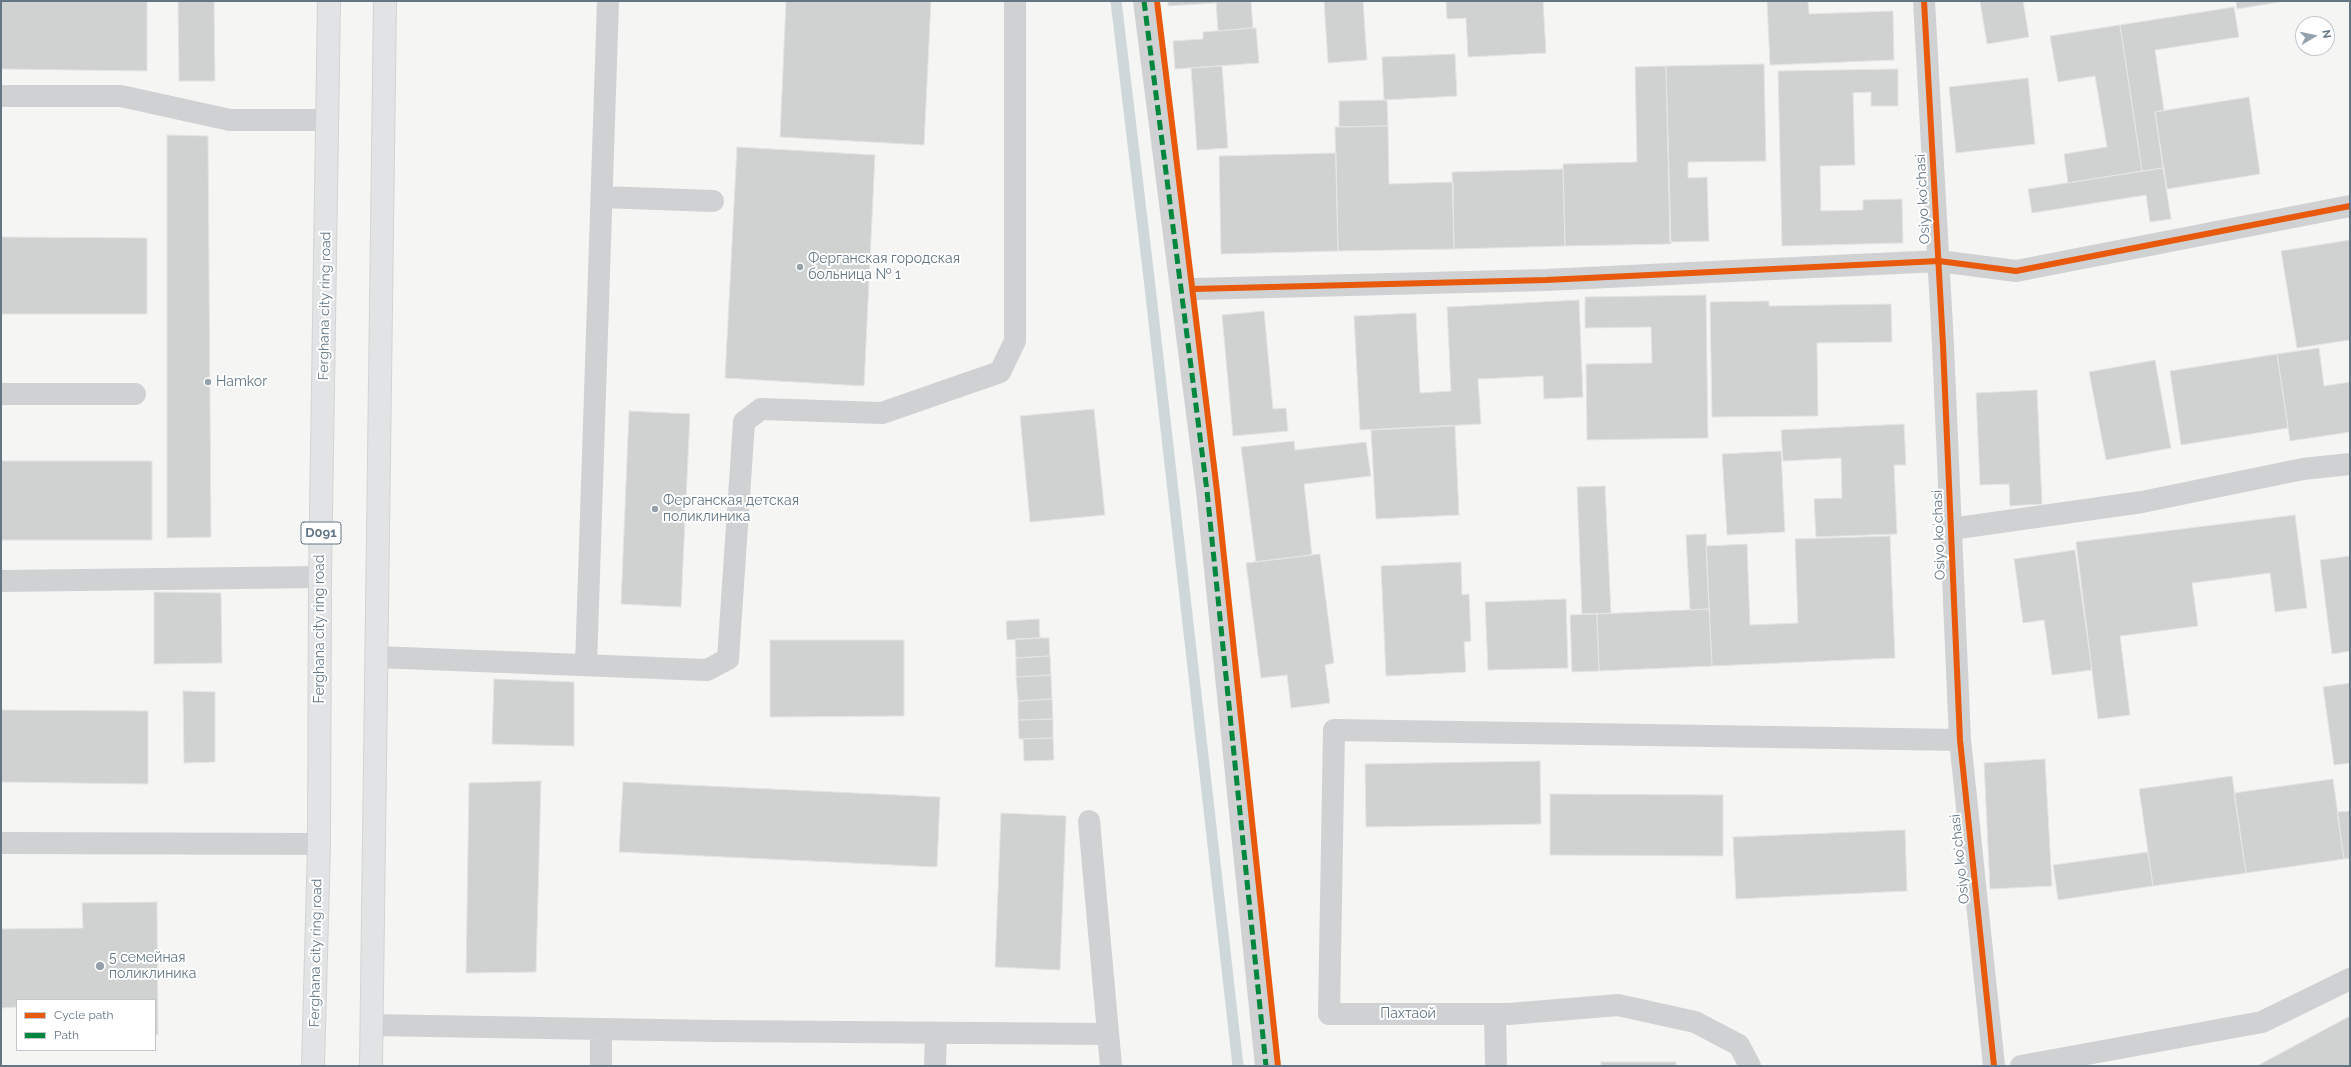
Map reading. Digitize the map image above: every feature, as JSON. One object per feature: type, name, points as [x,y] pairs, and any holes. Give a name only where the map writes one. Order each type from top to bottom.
[{"type":"highway","name":"Ferghana city ring road","points":[[313,1066],[319,844],[320,577],[329,1]]},
{"type":"highway","points":[[371,1066],[386,1]]},
{"type":"street","points":[[586,665],[608,1]]},
{"type":"street","points":[[377,657],[707,670],[728,659],[744,422],[761,409],[882,413],[1000,372],[1015,341],[1015,1]]},
{"type":"street","points":[[1144,1],[1207,491],[1266,1066]]},
{"type":"street","points":[[1157,1],[1217,491],[1278,1066]]},
{"type":"street","name":"Osiyo koʻchasi","points":[[1924,1],[1938,261],[1960,740],[1994,1066]]},
{"type":"street","points":[[1,96],[121,96],[230,120],[327,120]]},
{"type":"street","points":[[602,197],[713,201]]},
{"type":"street","points":[[1193,289],[1546,280],[1938,261],[2016,271],[2350,206]]},
{"type":"street","points":[[1,394],[135,394]]},
{"type":"street","points":[[1951,529],[2142,502],[2303,469],[2350,464]]},
{"type":"street","points":[[1,581],[320,577]]},
{"type":"street","name":"Пахтаой","points":[[1750,1066],[1739,1045],[1695,1022],[1618,1005],[1495,1015],[1329,1014],[1334,730],[1960,740]]},
{"type":"street","points":[[1090,821],[1111,1066]]},
{"type":"street","points":[[1,843],[319,844]]},
{"type":"street","points":[[2021,1066],[2262,1022],[2347,987]]},
{"type":"street","points":[[1495,1015],[1496,1066]]},
{"type":"street","points":[[372,1025],[601,1030],[1108,1034]]},
{"type":"street","points":[[601,1030],[601,1066]]},
{"type":"street","points":[[935,1066],[936,1033]]},
{"type":"building","points":[[1,1],[147,1],[147,71],[1,69]]},
{"type":"building","points":[[178,1],[214,1],[215,81],[179,81]]},
{"type":"building","points":[[786,1],[931,1],[924,145],[780,137]]},
{"type":"building","points":[[1168,1],[1216,1],[1216,3],[1168,6]]},
{"type":"building","points":[[1216,1],[1251,1],[1253,28],[1218,31]]},
{"type":"building","points":[[1324,1],[1363,1],[1367,60],[1328,63]]},
{"type":"building","points":[[1446,1],[1543,1],[1546,53],[1468,57],[1466,18],[1447,19]]},
{"type":"building","points":[[1767,1],[1808,1],[1809,14],[1893,11],[1894,60],[1770,65]]},
{"type":"building","points":[[1980,1],[2023,1],[2029,37],[1987,44]]},
{"type":"building","points":[[2236,1],[2279,1],[2279,2],[2237,9]]},
{"type":"building","points":[[2234,7],[2239,37],[2155,50],[2164,110],[2155,112],[2163,168],[2142,171],[2120,25]]},
{"type":"building","points":[[2120,25],[2142,171],[2068,183],[2064,154],[2107,147],[2095,76],[2058,82],[2050,36]]},
{"type":"building","points":[[1256,28],[1259,63],[1175,69],[1173,41],[1203,39],[1203,32]]},
{"type":"building","points":[[1455,54],[1457,96],[1384,100],[1382,57]]},
{"type":"building","points":[[1764,64],[1766,161],[1688,162],[1688,178],[1707,177],[1709,241],[1670,242],[1666,66]]},
{"type":"building","points":[[1222,66],[1228,148],[1197,150],[1191,68]]},
{"type":"building","points":[[1666,66],[1671,244],[1565,246],[1563,164],[1637,162],[1635,67]]},
{"type":"building","points":[[1898,69],[1898,106],[1871,106],[1871,92],[1853,93],[1855,165],[1820,166],[1821,211],[1863,210],[1863,200],[1902,199],[1903,243],[1782,246],[1778,71]]},
{"type":"building","points":[[2028,78],[2035,144],[1956,153],[1949,87]]},
{"type":"building","points":[[2249,97],[2260,174],[2167,189],[2155,112]]},
{"type":"building","points":[[1387,100],[1388,126],[1339,127],[1339,101]]},
{"type":"building","points":[[1388,126],[1389,184],[1453,182],[1454,249],[1338,251],[1335,127]]},
{"type":"building","points":[[167,135],[208,136],[211,537],[167,538]]},
{"type":"building","name":"Ферганская городская больница № 1","points":[[737,147],[875,155],[864,386],[725,378]]},
{"type":"building","points":[[1336,153],[1338,251],[1221,254],[1219,156]]},
{"type":"building","points":[[2163,168],[2171,219],[2150,222],[2146,195],[2032,213],[2028,189]]},
{"type":"building","points":[[1563,169],[1565,246],[1454,249],[1452,172]]},
{"type":"building","points":[[1,237],[147,238],[147,314],[1,314]]},
{"type":"building","points":[[2350,240],[2350,340],[2297,348],[2281,251]]},
{"type":"building","points":[[1706,295],[1708,438],[1587,440],[1586,364],[1652,363],[1651,327],[1585,328],[1585,297]]},
{"type":"building","points":[[1579,300],[1583,397],[1544,399],[1543,376],[1478,379],[1481,424],[1360,430],[1354,316],[1416,313],[1420,393],[1451,391],[1447,307]]},
{"type":"building","points":[[1769,301],[1769,306],[1891,304],[1892,342],[1817,343],[1818,416],[1712,417],[1710,302]]},
{"type":"building","points":[[1264,311],[1273,409],[1286,408],[1288,431],[1233,436],[1222,315]]},
{"type":"building","points":[[2319,348],[2324,386],[2350,382],[2350,432],[2290,441],[2277,354]]},
{"type":"building","points":[[2277,354],[2288,428],[2181,445],[2170,371]]},
{"type":"building","points":[[2155,360],[2171,448],[2106,460],[2089,372]]},
{"type":"building","points":[[2037,390],[2042,504],[2010,506],[2009,484],[1980,485],[1976,393]]},
{"type":"building","points":[[1094,409],[1105,515],[1030,522],[1020,416]]},
{"type":"building","name":"Ферганская детская поликлиника","points":[[629,411],[690,414],[681,607],[621,604]]},
{"type":"building","points":[[1904,424],[1906,465],[1894,465],[1897,534],[1816,537],[1814,499],[1842,498],[1841,458],[1783,461],[1781,430]]},
{"type":"building","points":[[1455,426],[1459,515],[1376,519],[1371,430]]},
{"type":"building","points":[[1294,441],[1295,450],[1366,442],[1371,476],[1304,484],[1312,555],[1256,562],[1241,447]]},
{"type":"building","points":[[1781,451],[1785,532],[1727,535],[1722,454]]},
{"type":"building","points":[[1,461],[152,461],[152,540],[1,540]]},
{"type":"building","points":[[1605,486],[1611,613],[1582,614],[1577,487]]},
{"type":"building","points":[[2295,515],[2307,608],[2275,612],[2270,573],[2192,583],[2198,626],[2120,636],[2130,715],[2098,719],[2076,542]]},
{"type":"building","points":[[1706,534],[1709,609],[1690,610],[1686,535]]},
{"type":"building","points":[[1890,536],[1895,658],[1712,666],[1706,546],[1747,544],[1750,625],[1798,623],[1795,539]]},
{"type":"building","points":[[2075,550],[2092,670],[2052,675],[2044,620],[2023,623],[2014,559]]},
{"type":"building","points":[[1320,554],[1334,663],[1325,665],[1330,703],[1291,708],[1287,675],[1261,678],[1246,563]]},
{"type":"building","points":[[2350,556],[2350,651],[2332,654],[2320,560]]},
{"type":"building","points":[[1461,562],[1462,595],[1469,594],[1471,641],[1464,642],[1466,672],[1386,676],[1381,566]]},
{"type":"building","points":[[154,592],[221,593],[222,663],[154,664]]},
{"type":"building","points":[[1566,599],[1568,668],[1488,670],[1485,602]]},
{"type":"building","points":[[1709,609],[1712,666],[1599,671],[1597,614]]},
{"type":"building","points":[[1597,614],[1599,671],[1572,672],[1570,615]]},
{"type":"building","points":[[1039,619],[1040,638],[1007,640],[1006,621]]},
{"type":"building","points":[[1049,638],[1050,656],[1016,658],[1015,639]]},
{"type":"building","points":[[770,640],[904,640],[904,716],[770,717]]},
{"type":"building","points":[[1050,656],[1051,675],[1016,677],[1016,658]]},
{"type":"building","points":[[1051,675],[1052,699],[1018,701],[1016,677]]},
{"type":"building","points":[[494,679],[574,682],[574,746],[492,744]]},
{"type":"building","points":[[2350,683],[2350,763],[2334,765],[2323,687]]},
{"type":"building","points":[[183,691],[215,692],[215,762],[184,763]]},
{"type":"building","points":[[1052,699],[1053,719],[1018,720],[1018,701]]},
{"type":"building","points":[[1,710],[148,711],[148,784],[1,782]]},
{"type":"building","points":[[1053,719],[1053,738],[1019,739],[1018,720]]},
{"type":"building","points":[[1053,738],[1054,760],[1024,761],[1023,739]]},
{"type":"building","points":[[2045,759],[2052,886],[1990,889],[1984,763]]},
{"type":"building","points":[[1540,761],[1541,824],[1366,827],[1365,764]]},
{"type":"building","points":[[2232,776],[2246,873],[2153,886],[2139,789]]},
{"type":"building","points":[[2333,779],[2344,859],[2246,873],[2234,793]]},
{"type":"building","points":[[541,781],[536,972],[466,973],[469,783]]},
{"type":"building","points":[[623,782],[940,797],[937,867],[619,852]]},
{"type":"building","points":[[1550,794],[1723,795],[1723,856],[1550,855]]},
{"type":"building","points":[[2350,811],[2350,858],[2344,859],[2337,812]]},
{"type":"building","points":[[1001,813],[1066,816],[1060,970],[995,967]]},
{"type":"building","points":[[1905,830],[1907,891],[1736,899],[1733,837]]},
{"type":"building","points":[[2148,852],[2153,886],[2058,900],[2053,865]]},
{"type":"building","points":[[157,902],[158,1035],[156,1035],[156,999],[16,999],[16,1007],[1,1008],[1,929],[83,928],[82,903]]},
{"type":"building","points":[[2350,1016],[2350,1066],[2257,1066]]},
{"type":"building","points":[[1601,1062],[1676,1062],[1676,1066],[1601,1066]]},
{"type":"waterway","points":[[1116,1],[1149,278],[1238,1066]]},
{"type":"marked path","points":[[1144,1],[1207,491],[1266,1066]]},
{"type":"cycle path","points":[[1157,1],[1217,491],[1278,1066]]},
{"type":"cycle path","points":[[1924,1],[1943,345],[1960,740],[1994,1066]]},
{"type":"cycle path","points":[[1193,289],[1546,280],[1939,261],[2016,271],[2350,206]]},
{"type":"place","name":"Ферганская городская больница № 1","points":[[800,267]]},
{"type":"place","name":"Hamkor","points":[[208,382]]},
{"type":"place","name":"Ферганская детская поликлиника","points":[[655,509]]},
{"type":"place","name":"5 семейная поликлиника","points":[[100,966]]}]
